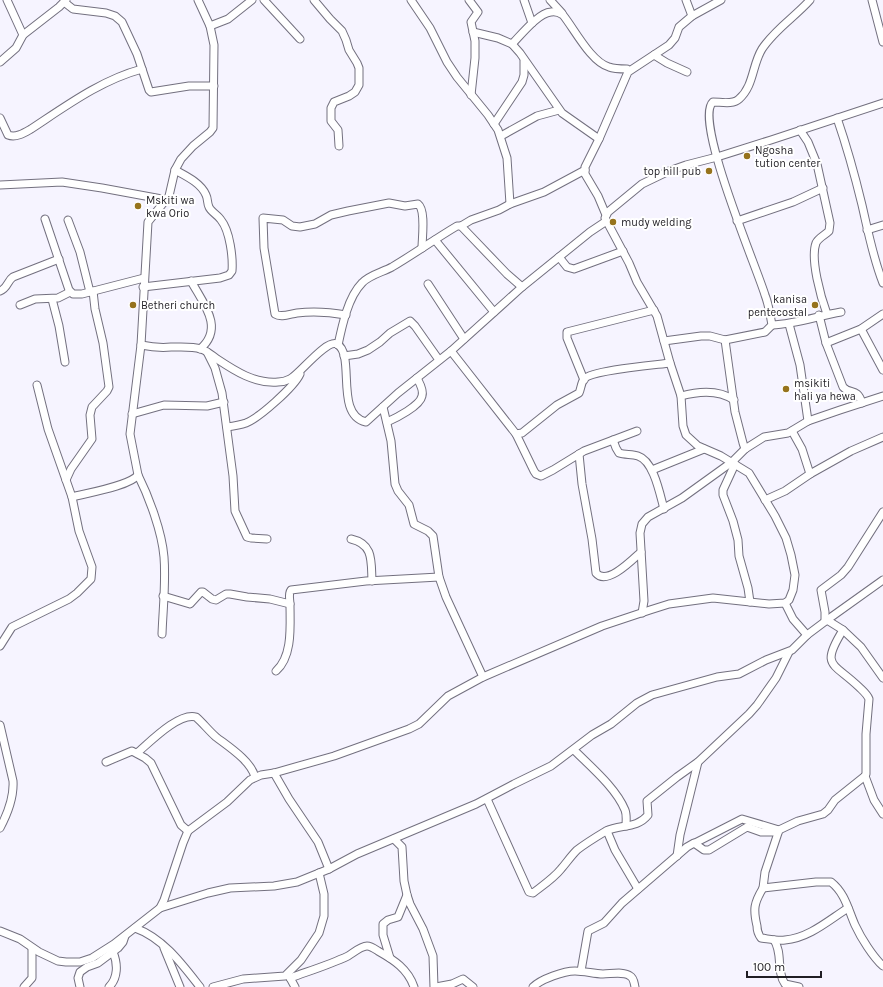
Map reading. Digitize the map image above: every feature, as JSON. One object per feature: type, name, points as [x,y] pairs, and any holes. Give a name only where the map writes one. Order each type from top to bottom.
[{"type":"street","points":[[7,0],[23,35]]},
{"type":"street","points":[[162,634],[165,570],[164,555],[150,504],[138,475],[130,434],[140,346],[148,222],[167,200],[171,190],[175,170],[181,159],[212,130],[214,45],[210,26],[198,0]]},
{"type":"street","points":[[210,26],[228,19],[252,0]]},
{"type":"street","points":[[264,0],[300,39]]},
{"type":"street","points":[[314,0],[344,34],[349,50],[359,68],[358,85],[355,92],[334,102],[330,108],[331,121],[338,129],[339,133],[339,146]]},
{"type":"street","points":[[411,0],[422,14],[447,62],[494,124],[501,136],[507,158],[510,204]]},
{"type":"street","points":[[469,0],[478,12],[471,22],[475,58],[471,95]]},
{"type":"street","points":[[524,0],[532,23]]},
{"type":"street","points":[[550,0],[563,15],[587,50],[609,67],[627,69]]},
{"type":"street","points":[[686,0],[692,16]]},
{"type":"street","points":[[160,908],[188,831],[227,802],[255,777],[349,752],[417,726],[448,696],[483,677],[602,626],[668,604],[723,598],[769,604],[785,603],[789,600],[793,590],[795,576],[786,538],[752,477],[734,463],[695,444],[686,435],[683,426],[681,396],[654,310],[637,282],[606,218],[598,196],[585,174],[587,161],[599,139],[628,72],[672,41],[679,27],[692,16],[721,0]]},
{"type":"street","points":[[772,325],[765,295],[737,221],[717,158],[709,129],[708,114],[710,105],[713,102],[733,102],[739,99],[747,89],[752,78],[755,64],[762,49],[810,0]]},
{"type":"street","points":[[872,0],[883,42]]},
{"type":"street","points":[[0,62],[16,48],[23,35],[65,1],[73,9],[106,13],[115,16],[122,22],[137,54],[151,92],[189,86],[214,86]]},
{"type":"street","points":[[512,44],[532,23],[551,12],[558,12],[563,15]]},
{"type":"street","points":[[473,32],[498,38],[512,44],[520,53],[559,110],[565,116],[599,139]]},
{"type":"street","points":[[654,55],[678,69],[687,72]]},
{"type":"street","points":[[494,124],[522,82],[524,75],[524,60]]},
{"type":"street","points":[[0,118],[8,135],[14,136],[21,134],[88,92],[120,76],[142,69]]},
{"type":"street","points":[[140,346],[204,350],[240,373],[260,381],[278,382],[287,381],[302,370],[325,347],[333,344],[338,345],[344,356],[348,399],[352,411],[354,416],[359,420],[366,422],[451,351],[522,287],[606,218],[642,184],[686,165],[717,158],[883,102]]},
{"type":"street","points":[[501,136],[537,116],[559,110]]},
{"type":"street","points":[[837,118],[855,177],[867,230],[881,271],[883,283]]},
{"type":"street","points":[[800,130],[813,153],[820,172],[830,229],[828,233],[817,241],[815,246],[815,257],[826,343],[843,387],[846,390],[858,394],[862,402]]},
{"type":"street","points":[[143,287],[220,278],[232,271],[231,256],[225,226],[208,206],[207,197],[203,189],[175,170]]},
{"type":"street","points":[[338,345],[352,298],[364,281],[390,268],[457,226],[461,226],[471,220],[499,210],[510,204],[544,192],[585,170]]},
{"type":"street","points":[[0,185],[62,182],[167,200]]},
{"type":"street","points":[[737,221],[793,202],[823,188]]},
{"type":"street","points":[[346,315],[321,312],[279,316],[275,314],[264,248],[262,218],[283,220],[292,226],[300,227],[315,224],[331,215],[389,203],[405,206],[418,204],[421,206],[423,223],[422,248]]},
{"type":"street","points":[[45,219],[70,292]]},
{"type":"street","points":[[66,480],[71,469],[92,439],[90,415],[92,408],[109,387],[103,343],[92,292],[80,252],[68,220]]},
{"type":"street","points":[[867,230],[883,225]]},
{"type":"street","points":[[461,226],[507,274],[522,287]]},
{"type":"street","points":[[435,240],[466,280],[494,312]]},
{"type":"street","points":[[559,257],[567,267],[574,269],[623,251]]},
{"type":"street","points":[[0,290],[6,288],[13,277],[59,259]]},
{"type":"street","points":[[70,292],[75,294],[92,292],[144,278]]},
{"type":"street","points":[[191,282],[211,319],[213,326],[209,341],[204,350]]},
{"type":"street","points":[[428,284],[464,339]]},
{"type":"street","points":[[20,305],[35,299],[61,298],[70,292]]},
{"type":"street","points":[[52,299],[59,326],[65,362]]},
{"type":"street","points":[[584,380],[567,338],[568,332],[654,310]]},
{"type":"street","points":[[664,341],[701,336],[725,340],[765,332],[772,325],[789,324],[841,312]]},
{"type":"street","points":[[826,343],[861,329],[883,314]]},
{"type":"street","points":[[344,356],[358,354],[368,350],[380,342],[390,332],[410,321],[439,360]]},
{"type":"street","points":[[789,324],[800,365],[808,421]]},
{"type":"street","points":[[861,329],[883,370]]},
{"type":"street","points":[[725,340],[738,424],[745,449]]},
{"type":"street","points":[[204,350],[215,368],[224,402],[233,476],[235,511],[247,537],[267,539]]},
{"type":"street","points":[[451,351],[516,434],[534,471],[539,475],[543,475],[579,454],[637,431]]},
{"type":"street","points":[[516,434],[522,433],[557,405],[579,393],[584,380],[589,375],[670,363]]},
{"type":"street","points":[[227,427],[246,423],[252,420],[282,396],[295,382],[302,370]]},
{"type":"street","points":[[387,422],[407,411],[420,401],[423,394],[417,378]]},
{"type":"street","points":[[0,646],[12,627],[69,599],[91,579],[92,567],[79,531],[72,497],[48,429],[37,385]]},
{"type":"street","points":[[681,396],[716,392],[724,394],[734,400]]},
{"type":"street","points":[[750,602],[738,540],[733,521],[723,495],[723,490],[734,463],[745,449],[764,437],[792,431],[808,421],[883,396]]},
{"type":"street","points":[[132,414],[164,405],[207,406],[224,402]]},
{"type":"street","points":[[383,407],[391,441],[396,487],[409,505],[414,524],[428,531],[433,536],[439,577],[446,597],[483,677]]},
{"type":"street","points":[[792,431],[802,449],[810,474]]},
{"type":"street","points":[[765,500],[785,491],[810,474],[851,451],[883,437]]},
{"type":"street","points":[[613,440],[619,453],[640,457],[652,470],[664,509]]},
{"type":"street","points":[[652,470],[704,449]]},
{"type":"street","points":[[579,454],[582,484],[592,538],[596,573],[602,577],[611,575],[641,552]]},
{"type":"street","points":[[642,613],[644,601],[640,533],[642,524],[648,516],[664,509],[682,498],[734,463]]},
{"type":"street","points":[[72,497],[122,484],[134,479],[138,475]]},
{"type":"street","points":[[826,621],[822,590],[841,575],[848,567],[883,512]]},
{"type":"street","points":[[350,539],[360,542],[368,549],[371,559],[372,582]]},
{"type":"street","points":[[276,671],[281,665],[290,640],[291,589],[366,581],[372,582],[439,577]]},
{"type":"street","points":[[0,931],[20,939],[32,948],[58,961],[80,962],[92,958],[125,936],[160,908],[208,893],[230,888],[274,886],[293,883],[319,873],[357,854],[487,799],[551,766],[592,735],[611,724],[637,703],[652,695],[718,677],[739,674],[766,660],[795,649],[808,635],[883,580]]},
{"type":"street","points":[[163,596],[190,604],[201,592],[203,592],[215,600],[230,594],[270,599],[290,604]]},
{"type":"street","points":[[785,603],[793,619],[808,635]]},
{"type":"street","points":[[826,621],[843,630],[861,647],[883,678]]},
{"type":"street","points":[[843,630],[835,642],[830,659],[837,668],[868,697],[869,705],[866,734],[867,761],[865,776],[874,800],[883,814]]},
{"type":"street","points":[[487,799],[530,893],[533,893],[558,872],[570,856],[578,849],[607,831],[638,823],[643,820],[648,815],[647,801],[677,776],[698,762],[757,705],[776,678],[789,652]]},
{"type":"street","points":[[138,753],[179,720],[192,716],[196,717],[251,767],[255,777]]},
{"type":"street","points":[[0,724],[14,790],[5,819],[0,828]]},
{"type":"street","points":[[574,750],[602,778],[620,801],[626,813],[626,826]]},
{"type":"street","points":[[106,762],[130,751],[138,753],[151,763],[180,823],[188,831]]},
{"type":"street","points":[[677,856],[680,835],[698,762]]},
{"type":"street","points":[[274,773],[289,800],[318,842],[329,869]]},
{"type":"street","points":[[695,843],[704,850],[709,850],[747,827],[761,832],[778,831],[798,821],[823,814],[835,800],[865,776]]},
{"type":"street","points":[[581,971],[588,931],[604,923],[622,903],[687,847],[742,819],[778,831]]},
{"type":"street","points":[[607,831],[615,850],[638,889]]},
{"type":"street","points":[[778,831],[765,872],[763,888],[754,906],[754,915],[761,938],[791,940],[811,932],[848,908]]},
{"type":"street","points":[[394,839],[402,847],[404,881],[410,904],[424,929],[432,951],[434,960],[435,987],[452,984],[463,979],[473,987]]},
{"type":"street","points":[[289,976],[319,933],[325,906],[319,873]]},
{"type":"street","points":[[763,888],[828,881],[833,883],[844,897],[864,942],[883,966]]},
{"type":"street","points":[[390,958],[383,934],[383,924],[388,920],[398,917],[407,895]]},
{"type":"street","points":[[134,928],[145,932],[162,944],[178,960],[200,987]]},
{"type":"street","points":[[80,987],[78,978],[80,972],[86,967],[98,963],[121,946],[125,936]]},
{"type":"street","points":[[774,940],[778,947],[783,981],[785,984],[799,987]]},
{"type":"street","points":[[162,944],[180,987]]},
{"type":"street","points":[[213,987],[243,980],[289,976],[333,963],[365,946],[372,948],[390,958],[402,967],[411,979],[414,987]]},
{"type":"street","points":[[24,987],[32,978],[32,948]]},
{"type":"street","points":[[109,987],[116,978],[116,965],[113,952]]},
{"type":"street","points":[[533,987],[536,984],[562,973],[574,971],[629,975],[632,977],[635,987]]},
{"type":"street","points":[[289,976],[295,987]]},
{"type":"place","name":"Ngosha tution center","points":[[747,156]]},
{"type":"place","name":"top hill pub","points":[[709,171]]},
{"type":"place","name":"Mskiti wa kwa Orio","points":[[138,206]]},
{"type":"place","name":"mudy welding","points":[[613,222]]},
{"type":"place","name":"Betheri church","points":[[133,305]]},
{"type":"place","name":"kanisa pentecostal","points":[[815,305]]},
{"type":"place","name":"msikiti hali ya hewa","points":[[786,389]]}]
